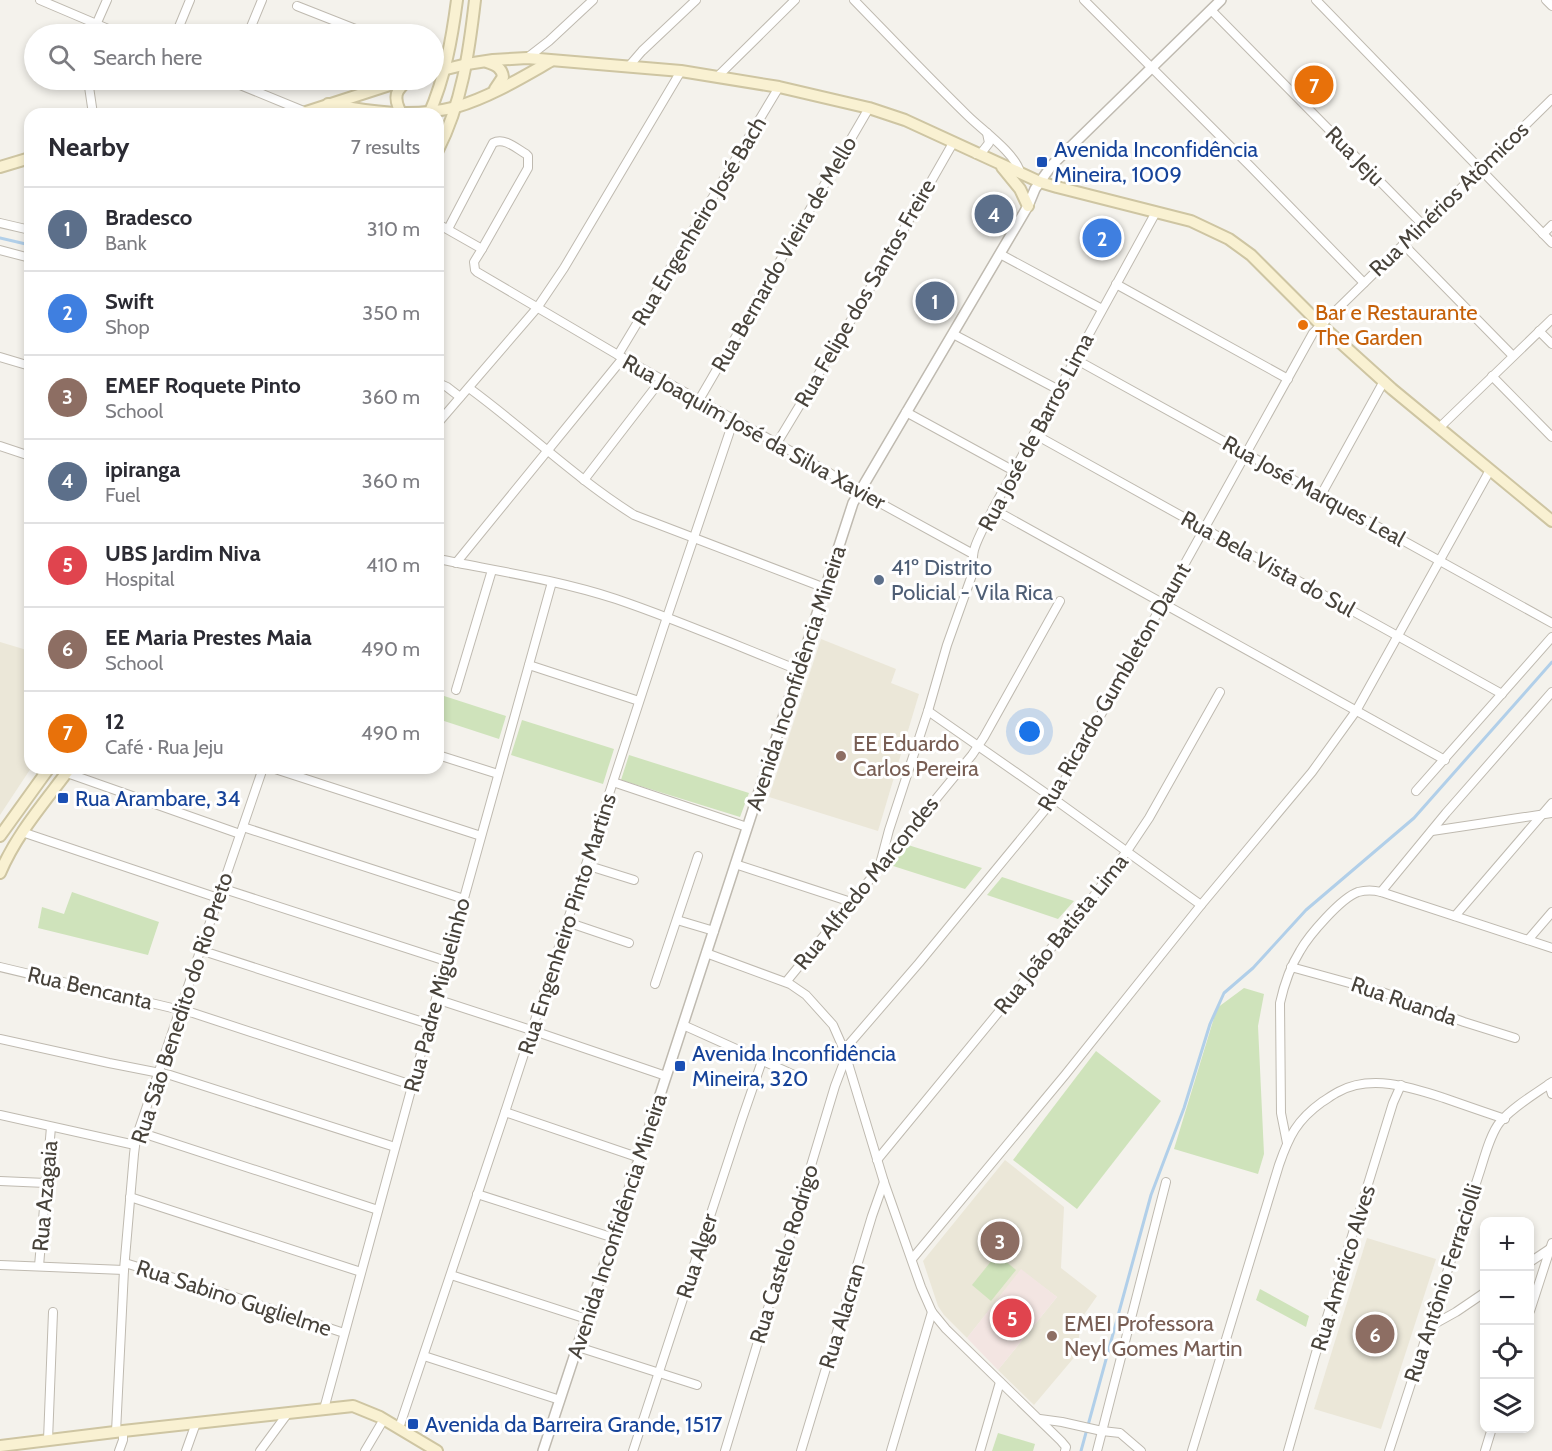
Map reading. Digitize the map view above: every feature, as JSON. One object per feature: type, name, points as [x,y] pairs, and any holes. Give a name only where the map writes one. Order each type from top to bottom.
[{"type":"main road","points":[[444,51],[457,0]]},
{"type":"main road","points":[[444,139],[467,64],[475,0]]},
{"type":"main road","points":[[444,70],[467,64],[528,58],[681,71],[779,87],[869,108],[905,120],[1040,182],[1191,221],[1229,239],[1251,255],[1322,325],[1384,381],[1552,521]]},
{"type":"main road","points":[[444,110],[491,93],[552,61]]},
{"type":"main road","points":[[484,62],[493,64],[502,72],[501,82],[491,93]]},
{"type":"main road","points":[[317,108],[374,90]]},
{"type":"main road","points":[[398,90],[395,100],[399,108]]},
{"type":"main road","points":[[431,108],[435,90]]},
{"type":"main road","points":[[328,104],[353,108]]},
{"type":"main road","points":[[0,167],[24,160]]},
{"type":"main road","points":[[1000,164],[1011,176],[1028,206]]},
{"type":"main road","points":[[0,836],[45,774]]},
{"type":"main road","points":[[0,873],[12,847],[65,774]]},
{"type":"main road","points":[[0,1446],[16,1448],[48,1440],[353,1406],[384,1419],[436,1451]]},
{"type":"street","points":[[40,0],[95,24]]},
{"type":"street","points":[[97,24],[107,0]]},
{"type":"street","points":[[180,24],[190,0]]},
{"type":"street","points":[[252,24],[262,0]]},
{"type":"street","points":[[528,58],[593,0]]},
{"type":"street","points":[[629,66],[696,0]]},
{"type":"street","points":[[717,77],[795,0]]},
{"type":"street","points":[[854,0],[1018,165],[1020,172]]},
{"type":"street","points":[[1084,0],[1364,283]]},
{"type":"street","name":"Avenida Inconfidência Mineira","points":[[543,1451],[853,503],[1028,206],[1035,189],[1052,165],[1221,0]]},
{"type":"street","points":[[1316,0],[1552,243]]},
{"type":"street","points":[[1546,0],[1552,6]]},
{"type":"street","points":[[297,6],[343,24]]},
{"type":"street","name":"Rua Jeju","points":[[1211,10],[1423,225]]},
{"type":"street","points":[[444,416],[537,308],[564,268],[681,71]]},
{"type":"street","name":"Rua Engenheiro José Bach","points":[[456,562],[548,451],[620,357],[779,87]]},
{"type":"street","points":[[89,90],[92,108]]},
{"type":"street","points":[[252,90],[292,108]]},
{"type":"street","name":"Rua Minérios Atômicos","points":[[1322,325],[1552,99]]},
{"type":"street","name":"Rua Bernardo Vieira de Mello","points":[[699,400],[869,108]]},
{"type":"street","points":[[976,154],[982,152],[989,143],[987,133]]},
{"type":"street","points":[[444,228],[448,230],[482,249],[528,168],[528,156],[502,140],[493,143],[448,230]]},
{"type":"street","name":"Rua Felipe dos Santos Freire","points":[[777,444],[953,143]]},
{"type":"street","name":"Rua José de Barros Lima","points":[[879,868],[947,645],[972,575],[973,554],[977,541],[1156,212]]},
{"type":"street","points":[[0,223],[24,229]]},
{"type":"street","points":[[1543,234],[1552,225]]},
{"type":"street","points":[[1403,244],[1513,356]]},
{"type":"street","name":"Rua Joaquim José da Silva Xavier","points":[[482,249],[474,262],[475,270],[620,357],[973,554]]},
{"type":"street","points":[[0,250],[24,256]]},
{"type":"street","points":[[1000,254],[1102,309]]},
{"type":"street","points":[[1116,284],[1288,379]]},
{"type":"street","points":[[1438,428],[1552,319]]},
{"type":"street","name":"Rua Ricardo Gumbleton Daunt","points":[[845,1054],[1054,799],[1313,333],[1322,325]]},
{"type":"street","points":[[1539,331],[1552,344]]},
{"type":"street","points":[[953,334],[1059,390]]},
{"type":"street","points":[[0,357],[24,364]]},
{"type":"street","name":"Rua José Marques Leal","points":[[1075,359],[1552,623]]},
{"type":"street","points":[[1492,376],[1552,437]]},
{"type":"street","points":[[584,480],[662,380]]},
{"type":"street","points":[[1321,495],[1384,381]]},
{"type":"street","points":[[444,386],[460,397]]},
{"type":"street","points":[[469,388],[606,497],[634,515],[825,588]]},
{"type":"street","points":[[906,412],[1014,471]]},
{"type":"street","name":"Rua Engenheiro Pinto Martins","points":[[399,1428],[666,618],[734,419]]},
{"type":"street","name":"Rua Bela Vista do Sul","points":[[1034,434],[1502,694]]},
{"type":"street","points":[[0,446],[24,454]]},
{"type":"street","points":[[912,1259],[1312,772],[1356,711],[1490,470]]},
{"type":"street","points":[[993,509],[1445,760]]},
{"type":"street","points":[[444,560],[552,582],[615,599],[798,670]]},
{"type":"street","points":[[456,690],[492,570]]},
{"type":"street","name":"Rua Padre Miguelinho","points":[[324,1409],[552,582]]},
{"type":"street","name":"Rua Alfredo Marcondes","points":[[786,982],[978,746],[1060,601]]},
{"type":"street","points":[[1416,791],[1552,637]]},
{"type":"street","points":[[529,664],[639,701]]},
{"type":"street","name":"Rua João Batista Lima","points":[[877,1160],[1090,901],[1127,851],[1149,818],[1221,692]]},
{"type":"street","points":[[1381,892],[1552,692]]},
{"type":"street","points":[[928,711],[1201,905]]},
{"type":"street","points":[[444,757],[498,774]]},
{"type":"street","points":[[80,774],[241,830],[464,898]]},
{"type":"street","name":"Rua São Benedito do Rio Preto","points":[[119,1451],[123,1440],[120,1432],[125,1267],[135,1145],[260,774]]},
{"type":"street","points":[[290,774],[481,836]]},
{"type":"street","points":[[613,782],[747,827]]},
{"type":"street","points":[[1455,916],[1552,803]]},
{"type":"street","points":[[1431,831],[1552,813]]},
{"type":"street","points":[[22,832],[218,898]]},
{"type":"street","points":[[656,984],[698,856]]},
{"type":"street","points":[[735,864],[851,902]]},
{"type":"street","points":[[586,865],[634,880]]},
{"type":"street","points":[[222,888],[446,961]]},
{"type":"street","points":[[1287,1143],[1281,1113],[1280,1003],[1291,967],[1304,944],[1319,926],[1351,896],[1365,890],[1381,892],[1552,948]]},
{"type":"street","points":[[1527,940],[1552,912]]},
{"type":"street","points":[[677,920],[714,932]]},
{"type":"street","points":[[567,922],[629,943]]},
{"type":"street","points":[[200,950],[429,1024]]},
{"type":"street","points":[[706,953],[786,982],[806,995],[833,1025],[845,1054],[884,1182],[932,1312],[946,1329],[1040,1419],[1061,1441],[1066,1448],[1065,1451]]},
{"type":"street","name":"Rua Bencanta","points":[[0,967],[181,1009],[412,1085]]},
{"type":"street","name":"Rua Ruanda","points":[[1291,967],[1382,992],[1515,1038]]},
{"type":"street","points":[[436,999],[666,1076]]},
{"type":"street","points":[[683,1025],[792,1074]]},
{"type":"street","points":[[0,1039],[109,1064],[159,1072],[395,1147]]},
{"type":"street","name":"Rua Castelo Rodrigo","points":[[725,1451],[845,1054]]},
{"type":"street","name":"Rua Alger","points":[[633,1451],[762,1061]]},
{"type":"street","points":[[1192,1451],[1287,1143],[1298,1124],[1313,1109],[1339,1091],[1361,1084],[1384,1083],[1412,1087],[1505,1119],[1550,1083],[1552,1094]]},
{"type":"street","name":"Rua Américo Alves","points":[[1288,1451],[1393,1103],[1401,1085]]},
{"type":"street","points":[[505,1112],[640,1158]]},
{"type":"street","points":[[0,1115],[135,1145]]},
{"type":"street","name":"Rua Antônio Ferraciolli","points":[[1389,1451],[1482,1164],[1494,1134],[1505,1119]]},
{"type":"street","name":"Rua Azagaia","points":[[39,1266],[51,1127]]},
{"type":"street","points":[[139,1132],[378,1210]]},
{"type":"street","points":[[0,1181],[46,1183]]},
{"type":"street","name":"Rua Alacran","points":[[801,1451],[884,1182]]},
{"type":"street","points":[[1097,1451],[1166,1182]]},
{"type":"street","points":[[477,1194],[614,1238]]},
{"type":"street","points":[[130,1197],[361,1272]]},
{"type":"street","points":[[1534,1259],[1551,1246]]},
{"type":"street","points":[[1534,1299],[1551,1246]]},
{"type":"street","name":"Rua Sabino Guglielme","points":[[0,1265],[125,1267],[220,1292],[344,1333]]},
{"type":"street","points":[[451,1275],[587,1319]]},
{"type":"street","points":[[1429,1327],[1480,1296]]},
{"type":"street","points":[[48,1440],[53,1312]]},
{"type":"street","points":[[891,1451],[932,1312]]},
{"type":"street","points":[[578,1347],[697,1385]]},
{"type":"street","points":[[424,1356],[560,1400]]},
{"type":"street","points":[[981,1451],[1000,1382]]},
{"type":"street","points":[[260,1451],[288,1413]]},
{"type":"street","points":[[365,1451],[384,1419]]},
{"type":"street","points":[[1040,1419],[1120,1433],[1141,1451]]},
{"type":"street","points":[[186,1451],[196,1423]]},
{"type":"street","points":[[1485,1451],[1490,1433]]},
{"type":"shaded area","name":"EE Eduardo Carlos Pereira","points":[[821,639],[896,669],[891,683],[919,694],[878,831],[769,797]]},
{"type":"shaded area","points":[[0,642],[24,649],[24,774],[27,774],[0,815]]},
{"type":"shaded area","points":[[1005,1160],[1064,1207],[1061,1268],[1097,1296],[1081,1319],[1077,1354],[1034,1405],[998,1370],[1057,1297],[1021,1270],[967,1338],[938,1306],[923,1261]]},
{"type":"shaded area","points":[[1367,1238],[1436,1259],[1381,1429],[1314,1409]]},
{"type":"shaded area","points":[[1021,1269],[1057,1297],[998,1370],[967,1338]]},
{"type":"green space","points":[[444,696],[506,716],[499,739],[444,721]]},
{"type":"green space","points":[[522,720],[614,749],[603,784],[511,755]]},
{"type":"green space","points":[[629,755],[749,793],[740,817],[621,780]]},
{"type":"green space","points":[[908,845],[982,868],[965,889],[890,865]]},
{"type":"green space","points":[[1002,877],[1074,901],[1058,919],[987,895]]},
{"type":"green space","points":[[72,892],[159,922],[148,955],[38,928],[42,907],[64,914]]},
{"type":"green space","points":[[1244,988],[1264,994],[1258,1026],[1264,1154],[1258,1174],[1174,1149],[1217,1008]]},
{"type":"green space","points":[[1096,1051],[1161,1101],[1077,1209],[1013,1160]]},
{"type":"green space","points":[[997,1254],[1016,1270],[991,1301],[972,1285]]},
{"type":"green space","points":[[1260,1289],[1309,1316],[1306,1327],[1256,1300]]},
{"type":"green space","points":[[998,1433],[1035,1444],[1033,1451],[992,1451]]},
{"type":"waterway","points":[[0,238],[24,244]]},
{"type":"waterway","points":[[1081,1451],[1151,1195],[1184,1108],[1210,1024],[1224,993],[1253,968],[1306,910],[1414,818],[1552,662]]},
{"type":"place","name":"12","points":[[1314,85]]},
{"type":"place","name":"Avenida Inconfidência Mineira, 1009","points":[[1042,162]]},
{"type":"place","name":"ipiranga","points":[[994,214]]},
{"type":"place","name":"Swift","points":[[1102,238]]},
{"type":"place","name":"Bradesco","points":[[935,301]]},
{"type":"place","name":"Bar e Restaurante The Garden","points":[[1303,325]]},
{"type":"place","name":"41º Distrito Policial - Vila Rica","points":[[879,580]]},
{"type":"place","name":"EE Eduardo Carlos Pereira","points":[[841,756]]},
{"type":"place","name":"Rua Arambare, 34","points":[[63,798]]},
{"type":"place","name":"Avenida Inconfidência Mineira, 320","points":[[680,1066]]},
{"type":"place","name":"EMEF Roquete Pinto","points":[[1000,1241]]},
{"type":"place","name":"UBS Jardim Niva","points":[[1012,1318]]},
{"type":"place","name":"EE Maria Prestes Maia","points":[[1375,1334]]},
{"type":"place","name":"EMEI Professora Neyl Gomes Martin","points":[[1052,1336]]},
{"type":"place","name":"Avenida da Barreira Grande, 1517","points":[[413,1424]]}]
